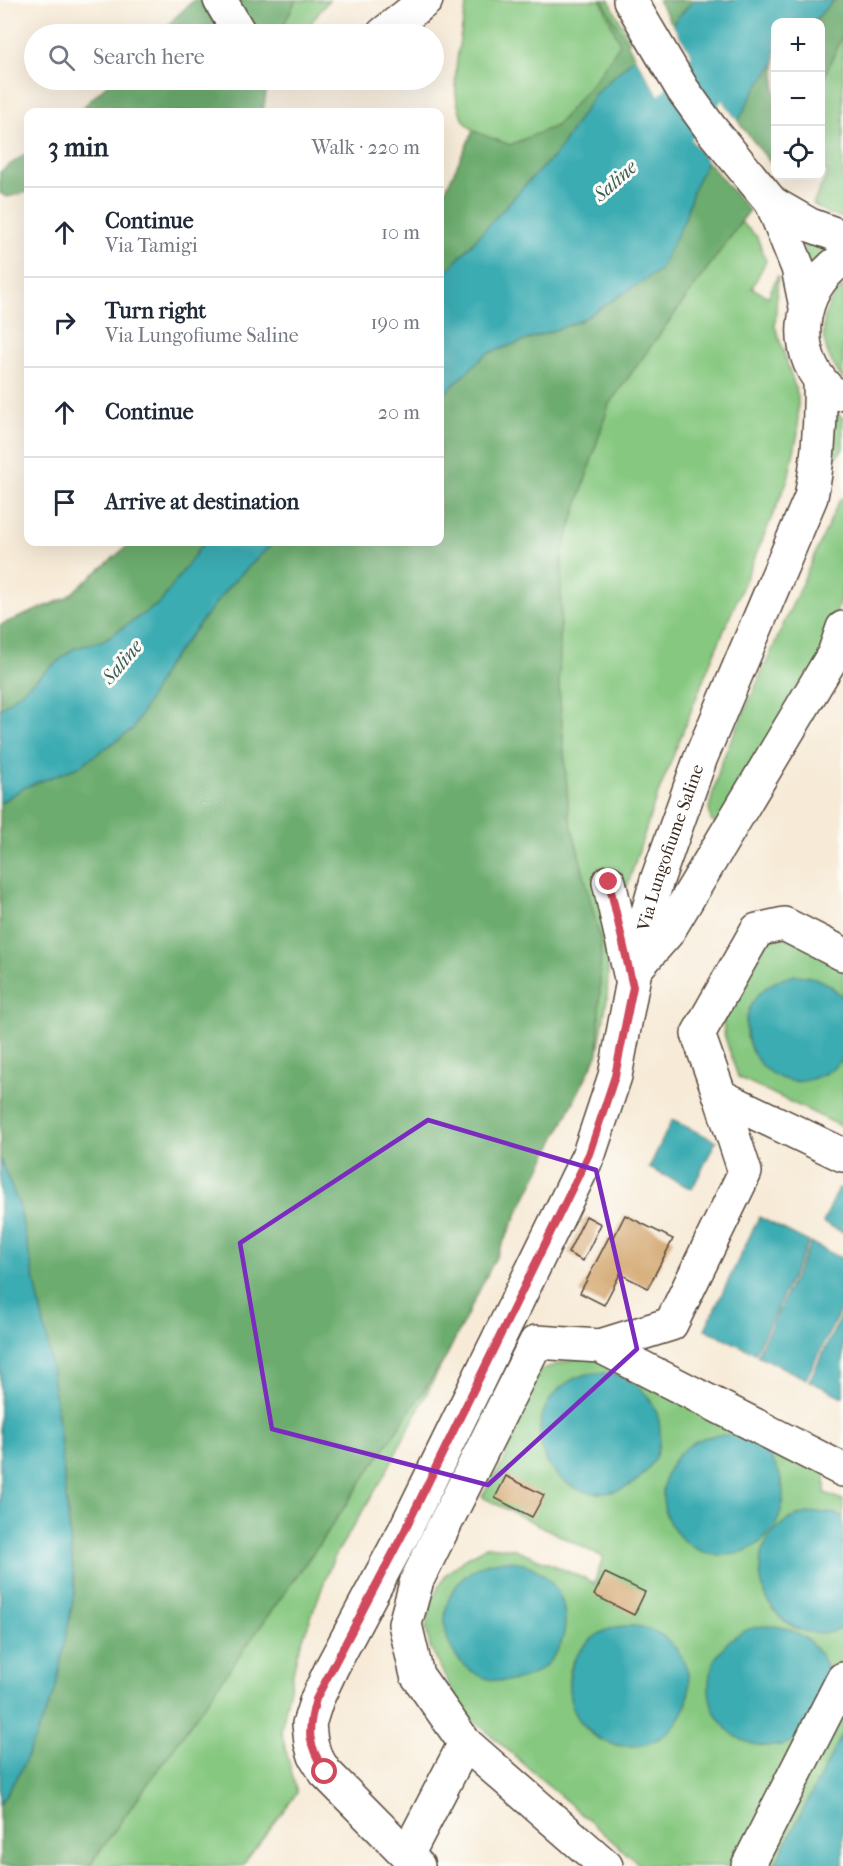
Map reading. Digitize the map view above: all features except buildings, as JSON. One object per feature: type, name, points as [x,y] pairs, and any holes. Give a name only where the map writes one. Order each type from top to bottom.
[{"type":"street","points":[[220,0],[234,24]]},
{"type":"street","points":[[395,24],[426,0]]},
{"type":"street","points":[[630,0],[683,90],[740,167],[781,216],[798,268],[806,307]]},
{"type":"street","points":[[781,216],[843,237]]},
{"type":"street","points":[[831,390],[810,364],[804,346],[803,327],[806,307],[814,289],[825,273],[843,259]]},
{"type":"street","name":"Via Lungofiume Saline","points":[[413,1861],[325,1772],[315,1756],[309,1724],[316,1699],[405,1530],[589,1154],[615,1076],[634,978],[655,888],[701,757],[811,497],[820,439],[831,390]]},
{"type":"street","name":"Via Lungofiume Saline","points":[[811,497],[843,464]]},
{"type":"street","points":[[634,978],[667,933],[834,654],[843,628]]},
{"type":"street","points":[[609,882],[634,978]]},
{"type":"street","points":[[600,1347],[671,1324],[745,1172],[698,1034],[758,930],[784,924],[843,954]]},
{"type":"street","points":[[720,1096],[843,1155]]},
{"type":"street","points":[[606,1866],[465,1743],[417,1675],[405,1624],[417,1580],[536,1342],[600,1347],[843,1470]]},
{"type":"street","points":[[748,1866],[843,1679]]},
{"type":"street","points":[[413,1861],[465,1743]]},
{"type":"highlighted area","points":[[428,1120],[596,1170],[637,1349],[488,1485],[272,1429],[240,1243]]},
{"type":"green space","points":[[194,0],[296,0],[284,24],[169,24]]},
{"type":"green space","points":[[296,0],[329,0],[310,24],[284,24]]},
{"type":"green space","points":[[467,0],[609,0],[630,41],[557,126],[510,145],[472,129],[463,118],[457,104],[456,68]]},
{"type":"green space","points":[[601,0],[635,57],[595,94],[557,153],[444,275],[444,193],[473,131],[510,145],[556,126],[595,80],[620,44]]},
{"type":"green space","points":[[658,0],[694,0],[672,24]]},
{"type":"green space","points":[[834,0],[843,0],[843,34],[825,75],[825,18],[817,18]]},
{"type":"green space","points":[[843,34],[843,218],[828,214],[813,204],[828,172],[825,170],[825,75]]},
{"type":"green space","points":[[771,69],[771,163],[738,122]]},
{"type":"green space","points":[[101,90],[266,90],[264,108],[82,108]]},
{"type":"green space","points":[[24,155],[24,193],[7,197],[0,193],[0,172]]},
{"type":"green space","points":[[707,161],[749,211],[609,404],[562,554],[559,688],[569,815],[601,943],[598,1053],[445,1359],[320,1543],[89,1866],[0,1866],[0,1804],[21,1770],[75,1590],[59,1425],[47,1339],[19,1206],[0,1159],[0,803],[23,788],[78,767],[133,729],[167,665],[229,586],[270,546],[444,546],[444,394],[486,354],[580,321],[684,221],[694,188]]},
{"type":"green space","points":[[741,222],[757,237],[766,261],[752,288],[768,297],[778,275],[775,326],[798,396],[798,433],[788,479],[654,804],[609,943],[607,999],[598,1053],[601,943],[569,815],[559,688],[562,554],[609,404]]},
{"type":"green space","points":[[805,235],[838,248],[810,272],[802,243]]},
{"type":"green space","points":[[843,286],[843,379],[835,368],[825,344],[824,320],[834,297]]},
{"type":"green space","points":[[830,410],[843,418],[843,449],[825,470]]},
{"type":"green space","points":[[843,498],[843,585],[828,649],[726,829],[711,821],[709,808],[721,763],[839,501]]},
{"type":"green space","points":[[127,546],[201,546],[160,603],[104,640],[73,649],[0,709],[0,625],[66,598]]},
{"type":"green space","points":[[770,931],[843,959],[843,998],[829,984],[746,1018],[746,1036],[752,1052],[841,1062],[843,1058],[843,1127],[738,1077],[724,1034],[723,1018]]},
{"type":"green space","points":[[593,1353],[826,1462],[825,1493],[843,1500],[843,1517],[836,1514],[772,1609],[788,1622],[805,1630],[823,1632],[843,1628],[843,1733],[774,1866],[641,1866],[462,1710],[430,1647],[426,1628],[432,1600],[445,1575],[466,1558],[488,1546],[515,1549],[594,1584],[603,1557],[482,1497],[503,1464],[539,1370]],"holes":[[[522,1563],[546,1578],[562,1600]],[[627,1626],[646,1628],[663,1636],[650,1743],[622,1746],[602,1741],[580,1721],[571,1698],[569,1675],[578,1654],[593,1643]],[[713,1707],[754,1744],[730,1729]]]},
{"type":"green space","points":[[445,1358],[383,1478],[333,1559],[297,1654],[281,1731],[297,1793],[242,1866],[89,1866],[320,1543]]},
{"type":"water","points":[[694,0],[834,0],[817,18],[771,18],[771,69],[754,91],[738,122],[672,24]]},
{"type":"water","points":[[635,57],[656,91],[707,161],[694,188],[684,221],[659,271],[580,321],[486,354],[444,394],[444,275],[557,153],[595,94]]},
{"type":"water","points":[[201,546],[270,546],[229,586],[167,665],[133,729],[78,767],[23,788],[0,803],[0,709],[73,649],[104,640],[160,603]]},
{"type":"water","points":[[796,975],[821,981],[842,996],[843,1058],[824,1074],[794,1081],[774,1075],[759,1062],[749,1043],[746,1023],[752,1003],[768,986]]},
{"type":"water","points":[[672,1120],[716,1141],[692,1189],[649,1168]]},
{"type":"water","points":[[0,1159],[19,1206],[47,1339],[59,1425],[75,1590],[55,1692],[21,1770],[0,1804]]},
{"type":"water","points":[[839,1188],[843,1190],[843,1232],[823,1223]]},
{"type":"water","points":[[759,1217],[809,1242],[755,1353],[705,1329]]},
{"type":"water","points":[[811,1243],[843,1259],[843,1305],[806,1379],[757,1355]]},
{"type":"water","points":[[843,1312],[843,1397],[809,1381]]},
{"type":"water","points":[[600,1373],[623,1377],[643,1390],[656,1410],[660,1433],[656,1456],[643,1476],[623,1489],[600,1493],[577,1489],[557,1476],[544,1456],[540,1433],[544,1410],[557,1390],[577,1377]]},
{"type":"water","points":[[723,1435],[746,1439],[766,1452],[779,1472],[783,1495],[779,1518],[766,1538],[746,1551],[723,1555],[700,1551],[680,1538],[667,1518],[663,1495],[667,1472],[680,1452],[700,1439]]},
{"type":"water","points":[[817,1512],[843,1517],[843,1628],[816,1633],[794,1627],[776,1613],[765,1593],[760,1571],[764,1548],[776,1529],[799,1515]]},
{"type":"water","points":[[505,1561],[528,1565],[548,1578],[561,1598],[565,1621],[561,1644],[548,1664],[528,1677],[505,1681],[482,1677],[462,1664],[449,1644],[445,1621],[449,1598],[462,1578],[482,1565]]},
{"type":"water","points":[[629,1626],[652,1630],[672,1643],[685,1663],[689,1686],[685,1709],[672,1729],[652,1742],[629,1746],[606,1742],[586,1729],[573,1709],[569,1686],[573,1663],[586,1643],[606,1630]]},
{"type":"water","points":[[769,1626],[792,1631],[811,1644],[824,1663],[829,1686],[824,1709],[811,1728],[792,1741],[769,1746],[746,1741],[727,1728],[714,1709],[709,1686],[714,1663],[727,1644],[746,1631]]},
{"type":"water","points":[[843,1733],[843,1866],[774,1866]]},
{"type":"pier","points":[[670,21],[740,125],[736,124],[699,73],[669,25]]},
{"type":"pier","points":[[634,55],[637,56],[710,160],[709,164],[656,91]]},
{"type":"waterway","name":"Saline","points":[[626,170],[650,149],[769,0]]},
{"type":"route","points":[[325,1772],[315,1756],[311,1743],[309,1724],[316,1699],[405,1530],[589,1154],[602,1119],[615,1076],[633,987],[609,882]]}]
